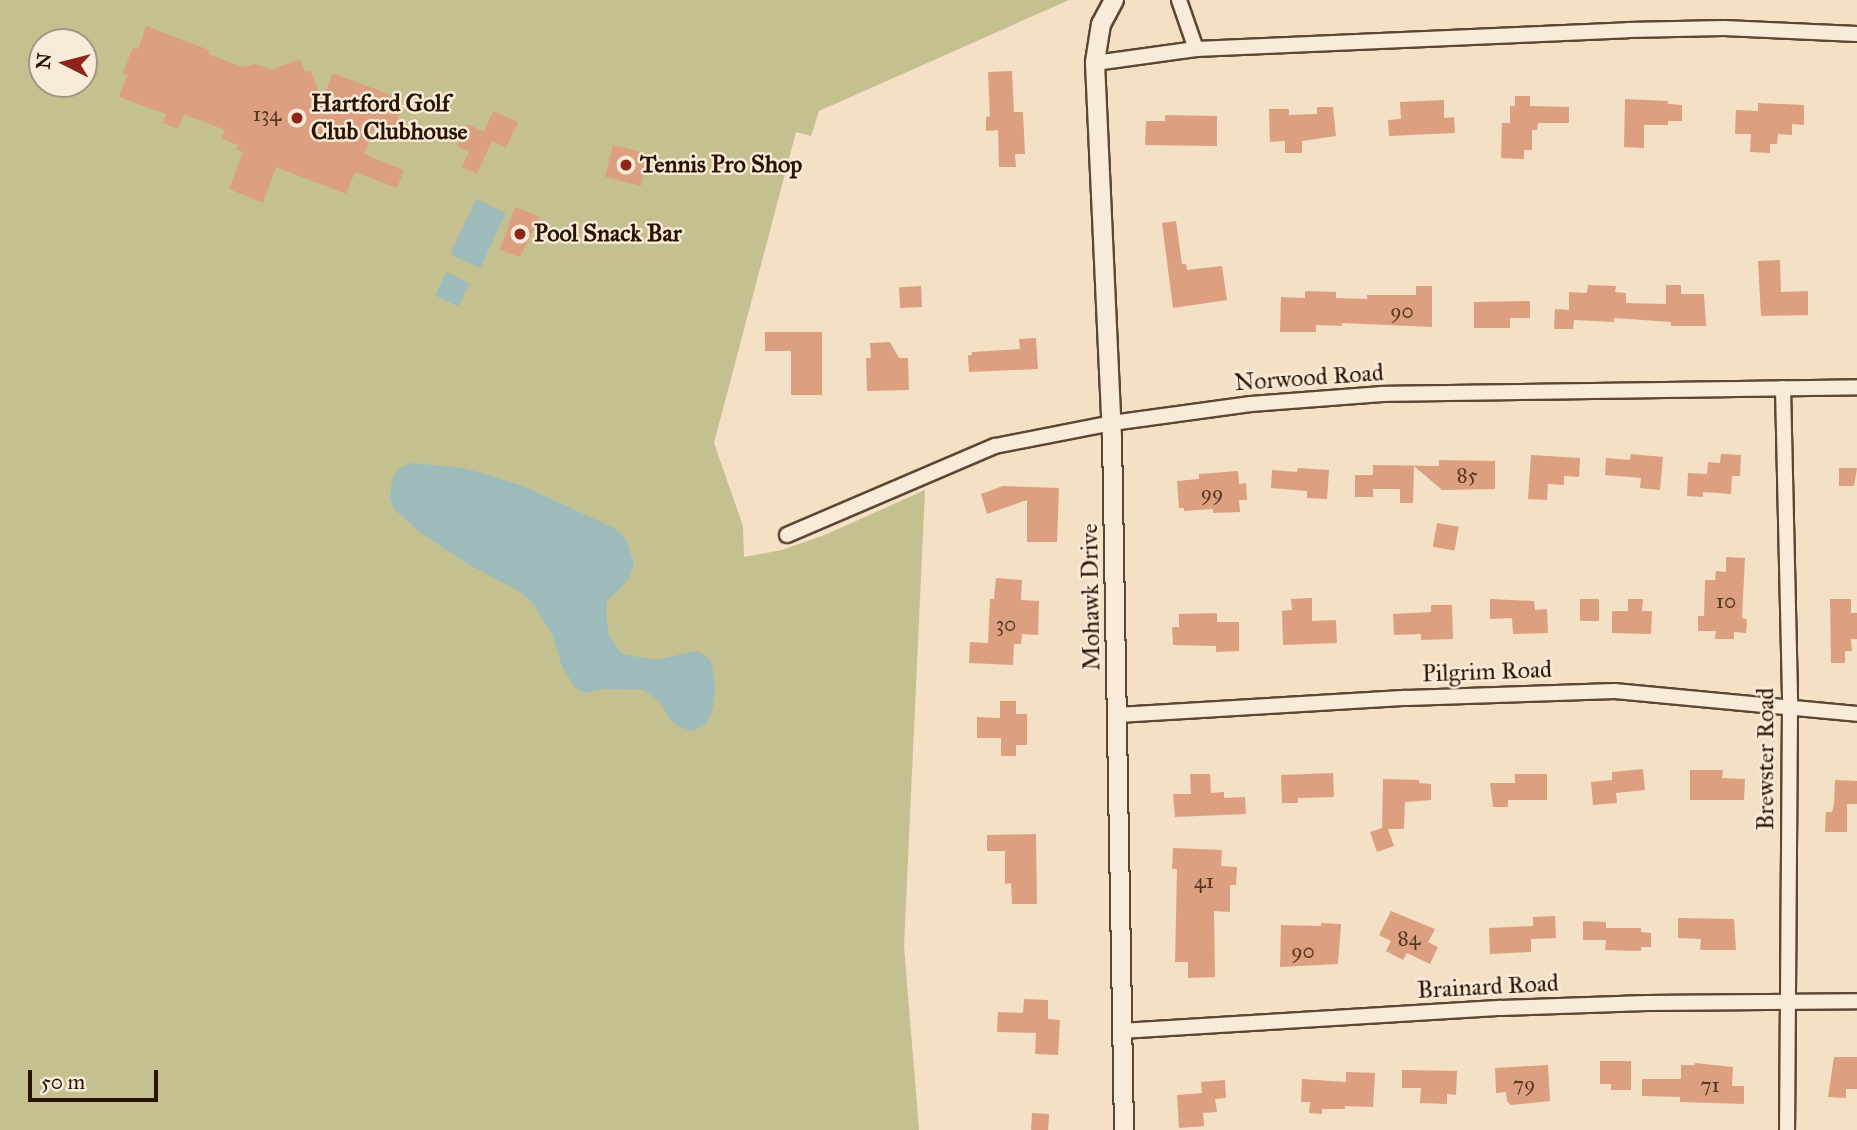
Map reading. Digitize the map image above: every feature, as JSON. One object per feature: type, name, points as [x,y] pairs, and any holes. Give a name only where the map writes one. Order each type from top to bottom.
[{"type":"street","name":"Mohawk Drive","points":[[1114,0],[1101,24],[1095,63],[1112,423],[1124,1130]]},
{"type":"street","points":[[1180,0],[1196,49]]},
{"type":"street","points":[[1095,63],[1196,49],[1628,30],[1724,28],[1857,34]]},
{"type":"street","name":"Norwood Road","points":[[787,535],[995,446],[1112,423],[1251,404],[1383,394],[1857,387]]},
{"type":"street","name":"Brewster Road","points":[[1783,388],[1790,707],[1787,1130]]},
{"type":"street","name":"Pilgrim Road","points":[[1118,715],[1407,698],[1615,691],[1857,714]]},
{"type":"street","name":"Brainard Road","points":[[1121,1031],[1501,1008],[1857,1001]]},
{"type":"shaded area","points":[[0,0],[1069,0],[819,111],[811,136],[796,132],[714,443],[743,526],[744,557],[782,550],[827,534],[925,490],[904,946],[919,1130],[0,1130]]},
{"type":"water","points":[[476,199],[506,213],[480,268],[450,254]]},
{"type":"water","points":[[446,272],[470,283],[459,307],[435,296]]},
{"type":"water","points":[[411,463],[464,468],[523,486],[614,528],[626,539],[634,563],[629,579],[607,601],[606,616],[610,637],[622,654],[627,655],[656,660],[695,651],[704,654],[710,660],[714,674],[715,693],[713,708],[706,725],[693,731],[679,727],[671,721],[660,702],[644,690],[602,689],[585,693],[574,687],[562,666],[552,634],[533,603],[522,593],[468,564],[421,533],[394,509],[390,498],[392,479],[399,469]]},
{"type":"building","name":"Hartford Golf Club Clubhouse","points":[[146,26],[209,50],[208,54],[243,67],[256,64],[272,70],[300,59],[305,72],[311,71],[322,100],[333,73],[401,99],[397,108],[401,110],[392,135],[374,129],[364,154],[404,170],[397,188],[355,172],[346,194],[276,167],[263,203],[229,189],[243,152],[236,150],[238,145],[222,139],[225,130],[184,114],[178,129],[163,123],[166,114],[119,97],[127,75],[123,73],[133,47],[138,49]]},
{"type":"building","points":[[1012,71],[1014,112],[1023,112],[1025,154],[1015,154],[1016,167],[999,167],[998,130],[986,131],[986,117],[990,116],[988,72]]},
{"type":"building","points":[[1515,96],[1530,96],[1530,106],[1569,107],[1569,123],[1538,123],[1537,130],[1532,130],[1532,150],[1524,150],[1524,159],[1501,158],[1502,123],[1510,123],[1510,106],[1515,106]]},
{"type":"building","points":[[1625,99],[1668,101],[1668,104],[1682,105],[1682,121],[1668,121],[1668,125],[1644,125],[1644,148],[1624,147]]},
{"type":"building","points":[[1444,100],[1444,118],[1454,117],[1455,133],[1389,136],[1388,120],[1401,119],[1400,102]]},
{"type":"building","points":[[1758,103],[1804,105],[1804,125],[1792,124],[1792,135],[1778,134],[1777,144],[1770,144],[1770,153],[1750,152],[1751,134],[1735,134],[1736,110],[1758,111]]},
{"type":"building","points":[[1317,107],[1333,107],[1336,136],[1302,141],[1302,153],[1285,153],[1285,141],[1270,142],[1269,109],[1289,109],[1289,115],[1317,114]]},
{"type":"building","points":[[493,111],[518,122],[506,148],[492,141],[477,174],[462,167],[469,151],[457,146],[467,124],[484,132]]},
{"type":"building","points":[[1165,115],[1217,116],[1217,146],[1145,145],[1146,121],[1165,121]]},
{"type":"building","name":"Tennis Pro Shop","points":[[613,145],[649,154],[641,186],[605,177]]},
{"type":"building","name":"Pool Snack Bar","points":[[515,207],[540,217],[520,257],[500,250]]},
{"type":"building","points":[[1176,221],[1182,264],[1186,264],[1187,270],[1222,266],[1227,300],[1173,308],[1162,223]]},
{"type":"building","points":[[1780,260],[1781,292],[1808,291],[1808,315],[1761,316],[1758,261]]},
{"type":"building","points":[[1588,285],[1616,286],[1615,292],[1626,293],[1626,303],[1666,304],[1666,285],[1681,285],[1681,294],[1704,294],[1706,326],[1671,326],[1671,322],[1614,318],[1614,322],[1574,320],[1573,329],[1554,329],[1555,309],[1569,310],[1569,292],[1587,293]]},
{"type":"building","points":[[921,286],[922,307],[900,308],[899,287]]},
{"type":"building","points":[[1416,286],[1432,286],[1432,327],[1342,323],[1342,326],[1316,325],[1316,332],[1280,332],[1281,297],[1305,298],[1305,291],[1336,292],[1336,298],[1367,299],[1367,295],[1416,295]]},
{"type":"building","points":[[1530,301],[1530,318],[1510,318],[1510,328],[1474,328],[1474,302]]},
{"type":"building","points":[[765,332],[822,332],[822,395],[791,395],[791,351],[765,351]]},
{"type":"building","points":[[1036,338],[1038,369],[969,372],[968,355],[972,355],[972,352],[1020,349],[1019,339]]},
{"type":"building","points":[[890,342],[899,358],[908,358],[909,390],[867,391],[866,358],[871,358],[870,343]]},
{"type":"building","points":[[1631,454],[1663,457],[1660,490],[1640,488],[1641,478],[1605,475],[1606,458],[1630,460]]},
{"type":"building","points":[[1721,454],[1741,455],[1740,476],[1732,476],[1731,494],[1703,492],[1703,497],[1687,496],[1688,473],[1707,474],[1708,462],[1720,463]]},
{"type":"building","points":[[1531,455],[1580,458],[1579,477],[1564,476],[1564,485],[1548,484],[1547,500],[1528,499]]},
{"type":"building","points":[[1439,460],[1495,461],[1495,489],[1442,490],[1414,466],[1413,503],[1400,503],[1400,489],[1373,489],[1373,497],[1355,497],[1355,475],[1373,475],[1373,465],[1439,466]]},
{"type":"building","points":[[1298,468],[1329,470],[1327,499],[1307,498],[1307,491],[1271,488],[1272,470],[1297,472]]},
{"type":"building","points":[[1839,468],[1857,468],[1854,486],[1839,486]]},
{"type":"building","points":[[1238,471],[1239,484],[1246,483],[1247,500],[1239,500],[1240,512],[1213,513],[1213,509],[1184,511],[1184,508],[1179,508],[1177,481],[1199,479],[1199,474]]},
{"type":"building","points":[[1003,486],[1059,488],[1057,542],[1027,542],[1027,500],[987,514],[981,494]]},
{"type":"building","points":[[1437,523],[1459,527],[1454,550],[1433,547]]},
{"type":"building","points":[[1726,557],[1745,558],[1742,618],[1747,619],[1746,633],[1734,632],[1734,639],[1715,639],[1716,631],[1698,631],[1698,616],[1704,616],[1705,580],[1715,580],[1716,571],[1726,572]]},
{"type":"building","points":[[996,578],[1022,580],[1021,600],[1039,601],[1038,635],[1022,634],[1021,644],[1014,644],[1013,665],[969,663],[970,642],[988,643],[990,599],[994,599]]},
{"type":"building","points":[[1312,598],[1312,621],[1336,620],[1337,643],[1283,645],[1282,611],[1292,610],[1291,599]]},
{"type":"building","points":[[1490,599],[1534,601],[1535,610],[1547,609],[1548,633],[1513,634],[1512,618],[1490,619]]},
{"type":"building","points":[[1580,599],[1599,599],[1599,621],[1580,621]]},
{"type":"building","points":[[1628,599],[1643,599],[1642,611],[1652,611],[1651,634],[1612,633],[1612,611],[1628,611]]},
{"type":"building","points":[[1830,599],[1851,599],[1851,613],[1857,613],[1857,639],[1851,639],[1852,651],[1845,651],[1845,663],[1831,663]]},
{"type":"building","points":[[1431,605],[1452,605],[1453,639],[1421,640],[1421,634],[1394,635],[1393,614],[1431,612]]},
{"type":"building","points":[[1217,613],[1217,622],[1239,622],[1239,651],[1216,652],[1216,646],[1173,645],[1172,627],[1179,627],[1179,614]]},
{"type":"building","points":[[1000,701],[1016,701],[1016,714],[1027,714],[1027,745],[1016,745],[1016,756],[1001,756],[1001,738],[977,738],[977,717],[1000,718]]},
{"type":"building","points":[[1643,769],[1645,790],[1616,793],[1617,803],[1593,805],[1591,782],[1612,780],[1612,772]]},
{"type":"building","points":[[1690,770],[1723,770],[1722,778],[1745,779],[1744,800],[1690,800]]},
{"type":"building","points":[[1333,773],[1334,797],[1298,798],[1298,803],[1282,803],[1281,775]]},
{"type":"building","points":[[1190,774],[1210,774],[1211,793],[1224,792],[1224,798],[1245,797],[1246,814],[1175,817],[1173,794],[1191,794]]},
{"type":"building","points":[[1515,774],[1547,774],[1547,800],[1508,800],[1508,807],[1493,807],[1490,783],[1515,783]]},
{"type":"building","points":[[1383,779],[1419,780],[1419,783],[1431,784],[1431,800],[1405,802],[1404,829],[1388,829],[1394,846],[1377,852],[1370,832],[1382,828]]},
{"type":"building","points":[[1835,780],[1857,781],[1857,804],[1847,804],[1847,832],[1825,832],[1826,812],[1832,812],[1834,804]]},
{"type":"building","points":[[1036,834],[1037,904],[1012,904],[1011,883],[1005,884],[1005,851],[987,851],[987,835]]},
{"type":"building","points":[[1173,848],[1222,850],[1221,866],[1237,867],[1236,885],[1230,885],[1230,912],[1214,911],[1215,977],[1188,978],[1188,962],[1175,962],[1177,869],[1172,869]]},
{"type":"building","points":[[1391,911],[1435,929],[1428,942],[1438,947],[1430,964],[1407,953],[1403,960],[1386,951],[1391,941],[1379,935]]},
{"type":"building","points":[[1555,916],[1556,938],[1531,939],[1531,952],[1490,954],[1489,928],[1533,926],[1533,917]]},
{"type":"building","points":[[1678,918],[1734,919],[1736,950],[1700,950],[1701,939],[1678,938]]},
{"type":"building","points":[[1583,921],[1606,922],[1606,928],[1641,928],[1641,932],[1651,933],[1651,947],[1641,947],[1641,951],[1605,950],[1606,940],[1583,940]]},
{"type":"building","points":[[1321,923],[1341,924],[1338,964],[1280,967],[1281,925],[1321,926]]},
{"type":"building","points":[[1024,999],[1048,1000],[1048,1019],[1060,1020],[1058,1055],[1035,1054],[1036,1033],[997,1032],[998,1012],[1023,1013]]},
{"type":"building","points":[[1834,1057],[1857,1057],[1857,1089],[1846,1089],[1846,1098],[1828,1097]]},
{"type":"building","points":[[1600,1061],[1631,1061],[1631,1090],[1611,1090],[1611,1084],[1600,1084]]},
{"type":"building","points":[[1695,1063],[1733,1067],[1732,1086],[1744,1086],[1744,1104],[1680,1102],[1680,1097],[1642,1096],[1642,1079],[1681,1079],[1681,1065]]},
{"type":"building","points":[[1548,1065],[1550,1101],[1511,1105],[1507,1101],[1506,1092],[1496,1093],[1495,1068]]},
{"type":"building","points":[[1402,1070],[1457,1071],[1456,1095],[1447,1094],[1447,1104],[1420,1103],[1421,1088],[1402,1088]]},
{"type":"building","points":[[1346,1072],[1375,1073],[1373,1107],[1345,1106],[1345,1109],[1322,1109],[1322,1114],[1309,1113],[1310,1102],[1301,1102],[1302,1079],[1346,1082]]},
{"type":"building","points":[[1225,1080],[1226,1098],[1215,1099],[1217,1112],[1203,1113],[1204,1126],[1179,1128],[1177,1095],[1202,1093],[1201,1082]]},
{"type":"building","points":[[1032,1113],[1049,1114],[1048,1130],[1031,1130]]},
{"type":"place","name":"Hartford Golf Club Clubhouse","points":[[297,118]]},
{"type":"place","name":"Tennis Pro Shop","points":[[626,165]]},
{"type":"place","name":"Pool Snack Bar","points":[[520,234]]}]
